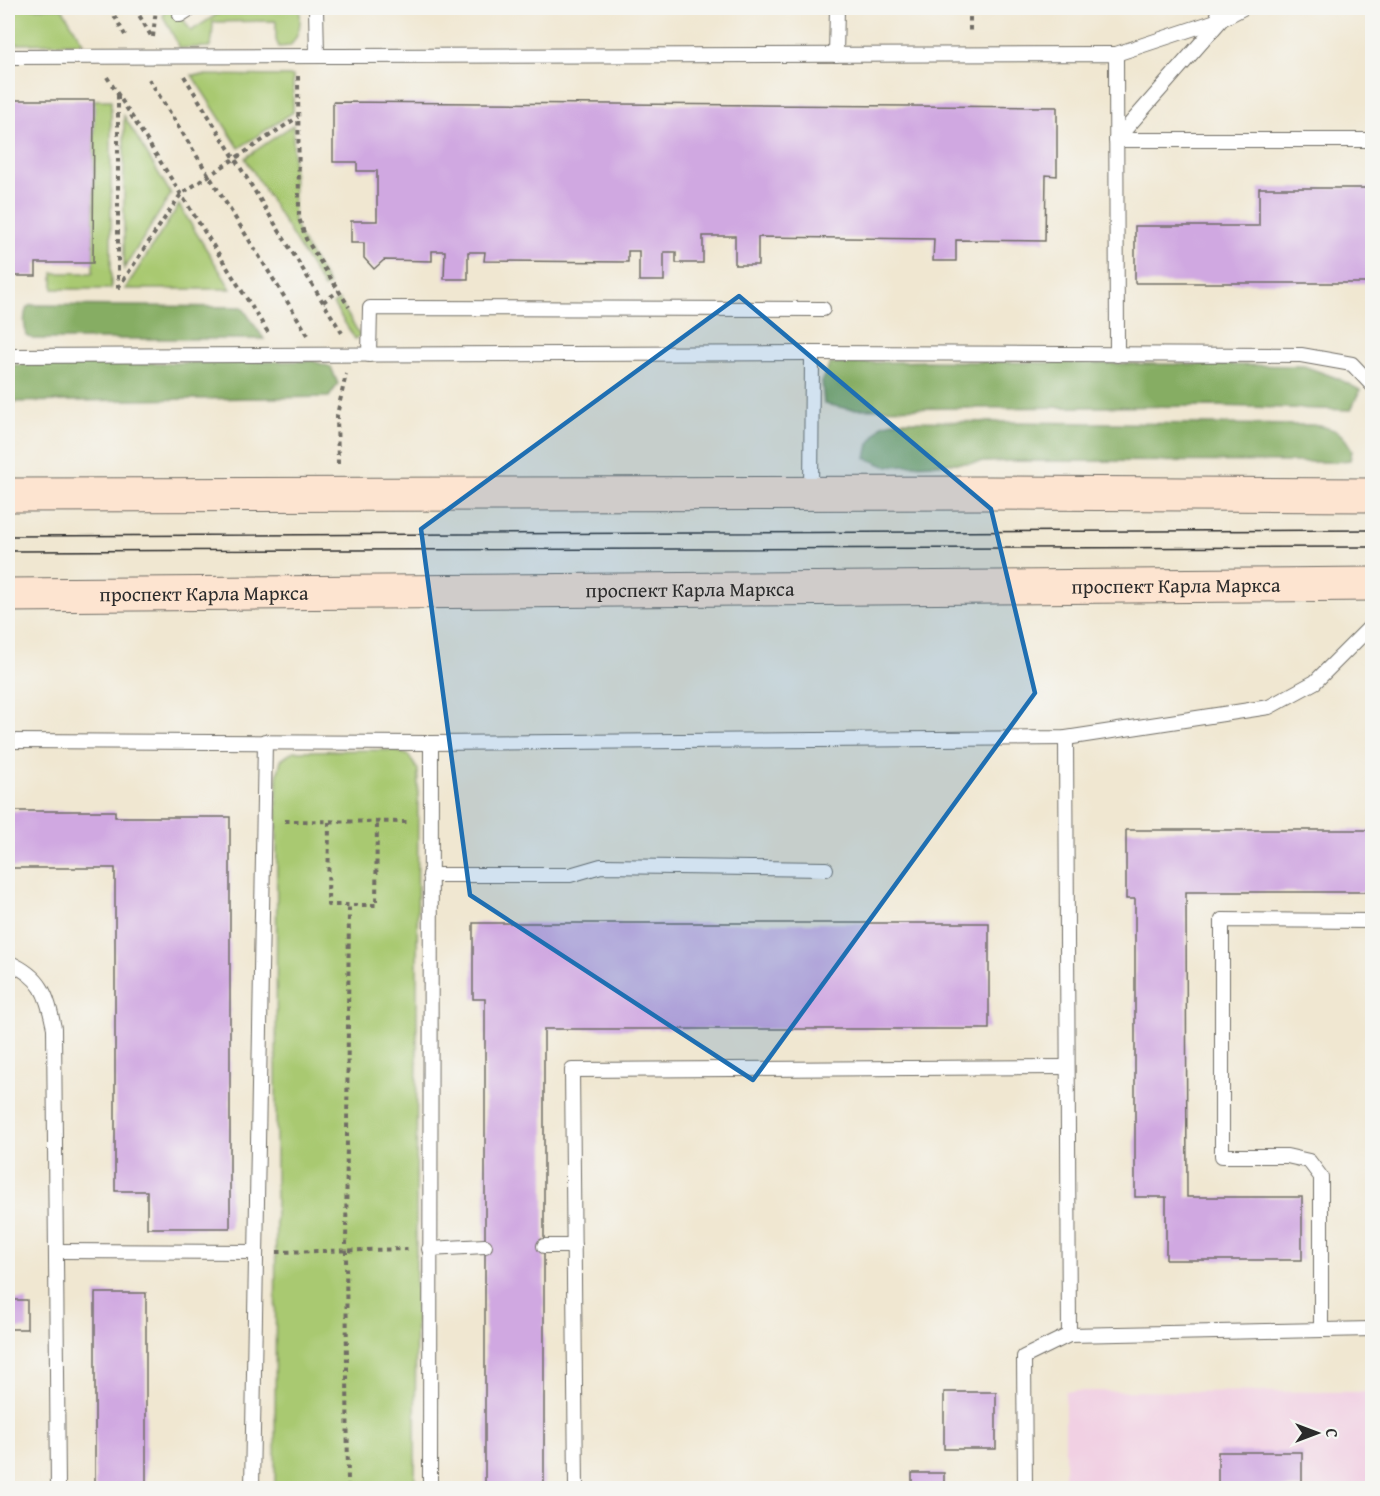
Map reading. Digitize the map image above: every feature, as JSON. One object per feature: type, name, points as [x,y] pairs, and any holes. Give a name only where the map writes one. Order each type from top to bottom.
[{"type":"main road","points":[[8,495],[1372,495]]},
{"type":"main road","name":"проспект Карла Маркса","points":[[8,595],[1372,584]]},
{"type":"lane","points":[[316,8],[317,56]]},
{"type":"lane","points":[[836,55],[837,8]]},
{"type":"lane","points":[[8,57],[1116,54],[1219,13],[1243,8]]},
{"type":"lane","points":[[1116,140],[1219,13]]},
{"type":"lane","points":[[1116,54],[1117,355]]},
{"type":"lane","points":[[1116,140],[1372,140]]},
{"type":"lane","points":[[369,355],[370,308],[823,309]]},
{"type":"lane","points":[[811,494],[812,353]]},
{"type":"lane","points":[[8,356],[812,353],[1301,355],[1352,364],[1372,385]]},
{"type":"lane","points":[[8,741],[431,743],[1066,738],[1269,707],[1315,682],[1372,625]]},
{"type":"lane","points":[[1066,738],[1069,1335]]},
{"type":"lane","points":[[252,1488],[265,741]]},
{"type":"lane","points":[[430,1488],[431,743]]},
{"type":"lane","points":[[430,876],[570,875],[601,866],[826,868]]},
{"type":"lane","points":[[1321,1330],[1321,1177],[1309,1161],[1287,1156],[1222,1156],[1222,920],[1372,921]]},
{"type":"lane","points":[[8,962],[21,968],[37,982],[48,1000],[54,1028],[58,1488]]},
{"type":"lane","points":[[576,1488],[573,1070],[1067,1067]]},
{"type":"lane","points":[[429,1249],[485,1246]]},
{"type":"lane","points":[[544,1246],[574,1246]]},
{"type":"lane","points":[[56,1251],[255,1252]]},
{"type":"lane","points":[[1024,1488],[1024,1357],[1069,1335],[1372,1329]]},
{"type":"path","points":[[110,8],[137,57]]},
{"type":"path","points":[[135,8],[152,39],[156,8]]},
{"type":"path","points":[[298,69],[299,219],[306,239],[369,339]]},
{"type":"path","points":[[144,70],[312,341]]},
{"type":"path","points":[[181,70],[346,340]]},
{"type":"path","points":[[103,71],[275,342]]},
{"type":"path","points":[[118,94],[118,290],[181,194],[298,117]]},
{"type":"path","points":[[323,302],[339,291]]},
{"type":"path","points":[[338,464],[337,415],[346,371]]},
{"type":"path","points":[[263,821],[430,822]]},
{"type":"path","points":[[329,822],[328,905],[376,905],[377,822]]},
{"type":"path","points":[[348,1488],[346,1250],[349,905]]},
{"type":"path","points":[[255,1252],[429,1249]]},
{"type":"highlighted area","points":[[739,296],[991,509],[1035,693],[753,1080],[470,895],[421,529]]},
{"type":"shaded area","points":[[1065,1391],[1372,1392],[1372,1488],[1065,1488]]},
{"type":"green space","points":[[8,8],[62,8],[83,43],[8,44]]},
{"type":"green space","points":[[165,8],[176,8],[191,31],[227,8],[300,8],[300,24],[298,33],[290,46],[279,47],[276,40],[276,21],[213,22],[210,47],[180,48],[163,16]]},
{"type":"green space","points":[[192,75],[293,76],[293,112],[239,148]]},
{"type":"green space","points":[[94,100],[111,100],[111,289],[53,289],[53,273],[93,273]]},
{"type":"green space","points":[[124,116],[171,194],[124,269]]},
{"type":"green space","points":[[293,125],[294,221],[301,239],[329,285],[324,288],[245,158]]},
{"type":"green space","points":[[179,205],[231,289],[125,289]]},
{"type":"green space","points":[[339,300],[360,335],[355,339],[333,304]]},
{"type":"green space","points":[[32,305],[242,307],[264,339],[33,339],[27,336],[24,321],[27,307]]},
{"type":"green space","points":[[313,361],[331,367],[338,384],[329,397],[8,402],[8,365]]},
{"type":"green space","points":[[925,361],[1304,366],[1337,378],[1360,390],[1351,410],[1215,406],[849,409],[824,404],[822,380],[830,364]]},
{"type":"green space","points":[[897,421],[1313,425],[1337,432],[1345,439],[1352,451],[1350,460],[1333,462],[1013,461],[885,466],[866,458],[869,444],[882,425]]},
{"type":"green space","points":[[392,750],[408,755],[418,770],[415,1488],[275,1488],[277,777],[281,760],[294,751]]},
{"type":"building","points":[[8,100],[94,100],[93,263],[36,263],[36,276],[8,276]]},
{"type":"building","points":[[333,102],[1057,107],[1057,176],[1046,175],[1045,241],[956,240],[956,261],[933,261],[934,239],[758,237],[758,265],[735,265],[735,236],[703,236],[703,263],[676,263],[676,252],[664,252],[664,281],[639,281],[639,251],[628,251],[628,262],[484,261],[485,252],[468,252],[468,279],[444,279],[445,251],[432,251],[432,261],[384,260],[374,269],[364,258],[364,243],[351,243],[351,221],[377,221],[377,171],[357,171],[357,162],[333,162]]},
{"type":"building","points":[[1259,188],[1372,188],[1372,283],[1135,283],[1135,226],[1259,226]]},
{"type":"building","points":[[8,811],[115,811],[115,817],[230,817],[230,1228],[147,1228],[147,1191],[115,1191],[115,868],[8,868]]},
{"type":"building","points":[[1126,830],[1372,830],[1372,892],[1186,892],[1187,1197],[1302,1197],[1302,1260],[1166,1260],[1166,1197],[1135,1197],[1135,899],[1126,899]]},
{"type":"building","points":[[473,923],[989,923],[989,1029],[544,1029],[544,1488],[485,1488],[485,999],[473,999]]},
{"type":"building","points":[[95,1293],[146,1293],[146,1488],[95,1488]]},
{"type":"building","points":[[8,1300],[27,1300],[27,1329],[8,1329]]},
{"type":"building","points":[[944,1392],[996,1392],[996,1449],[944,1449]]},
{"type":"building","points":[[1218,1452],[1302,1452],[1302,1488],[1218,1488]]},
{"type":"building","points":[[912,1473],[944,1473],[944,1488],[912,1488]]},
{"type":"tram line","points":[[8,536],[1372,530]]},
{"type":"tram line","points":[[8,551],[1372,547]]}]
